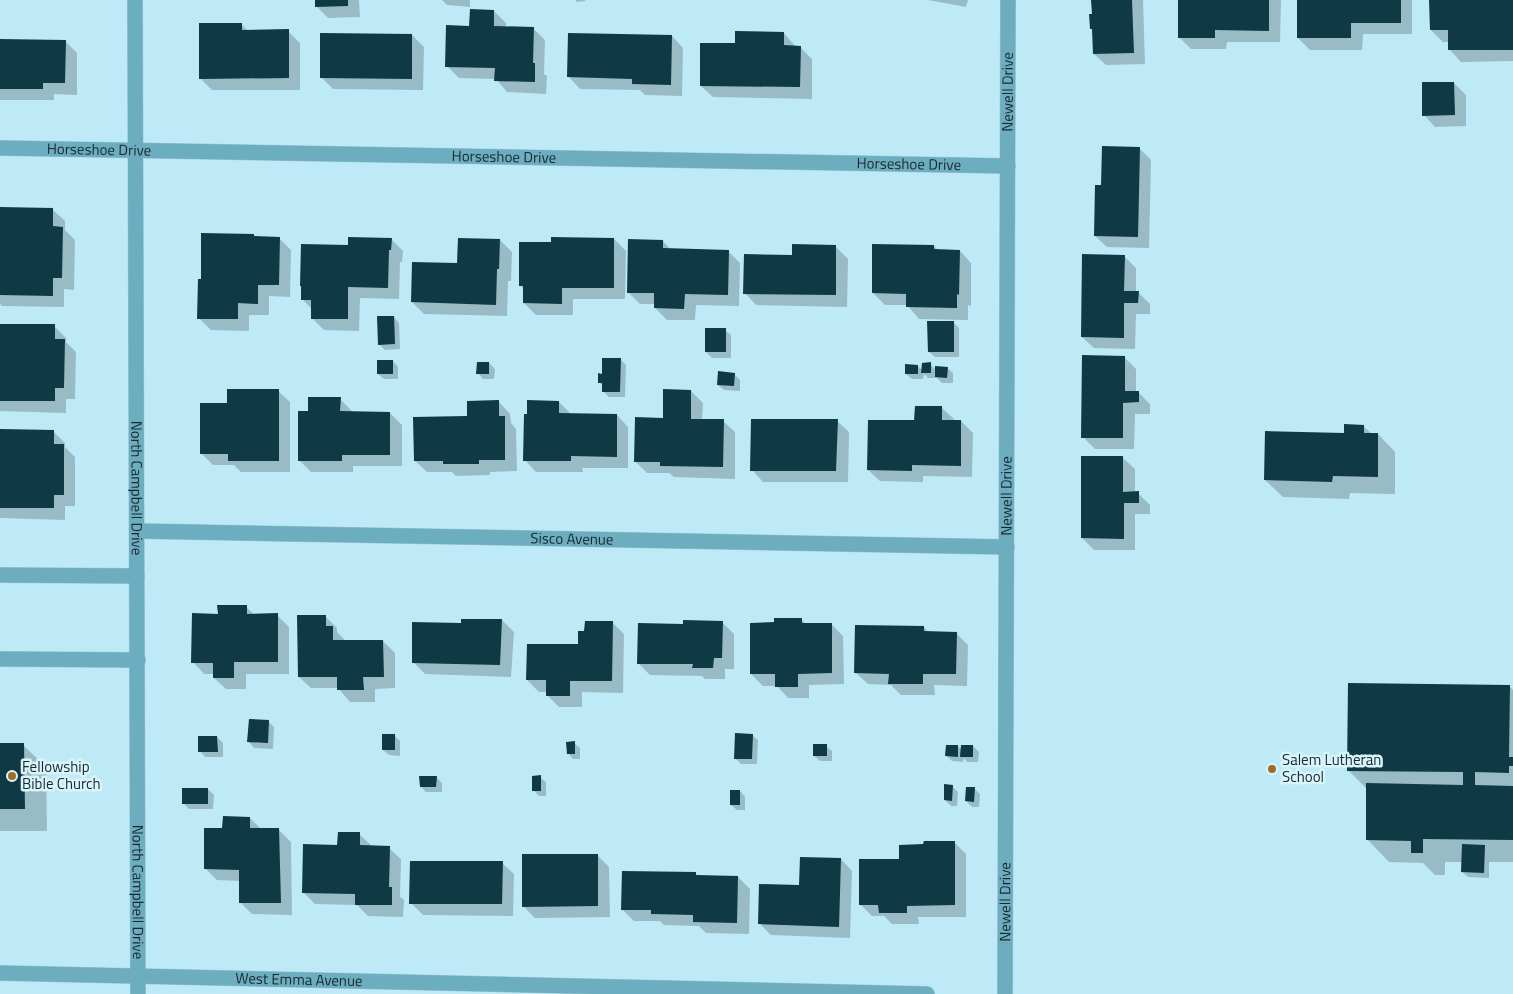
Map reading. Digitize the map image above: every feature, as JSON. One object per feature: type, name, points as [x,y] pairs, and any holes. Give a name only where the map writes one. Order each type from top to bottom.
[{"type":"street","name":"North Campbell Drive","points":[[135,0],[138,994]]},
{"type":"street","name":"Newell Drive","points":[[1005,994],[1008,0]]},
{"type":"street","name":"Horseshoe Drive","points":[[0,148],[1008,166]]},
{"type":"street","name":"Sisco Avenue","points":[[137,531],[1007,546]]},
{"type":"street","points":[[0,575],[137,576]]},
{"type":"street","points":[[0,659],[138,660]]},
{"type":"street","name":"West Emma Avenue","points":[[0,973],[927,994]]},
{"type":"building","points":[[315,0],[348,0],[348,6],[315,7]]},
{"type":"building","points":[[1091,0],[1132,0],[1134,53],[1093,54],[1089,14],[1092,14]]},
{"type":"building","points":[[1178,0],[1269,0],[1269,31],[1215,30],[1215,38],[1178,38]]},
{"type":"building","points":[[1297,0],[1401,0],[1401,23],[1351,23],[1351,38],[1297,38]]},
{"type":"building","points":[[1429,0],[1513,0],[1513,50],[1448,50],[1448,30],[1430,30]]},
{"type":"building","points":[[470,9],[494,10],[494,26],[534,27],[533,63],[535,63],[535,82],[494,81],[495,68],[445,67],[446,25],[469,26]]},
{"type":"building","points":[[199,23],[242,23],[242,30],[289,29],[289,78],[199,79]]},
{"type":"building","points":[[735,31],[784,32],[784,45],[801,46],[800,87],[700,86],[700,43],[735,43]]},
{"type":"building","points":[[320,33],[412,34],[412,79],[320,78]]},
{"type":"building","points":[[568,33],[672,35],[671,85],[632,84],[632,79],[567,77]]},
{"type":"building","points":[[0,39],[66,40],[65,83],[43,83],[43,89],[0,89]]},
{"type":"building","points":[[1422,82],[1454,82],[1455,115],[1422,116]]},
{"type":"building","points":[[1102,146],[1140,147],[1138,237],[1094,236],[1095,185],[1101,185]]},
{"type":"building","points":[[0,207],[53,208],[53,226],[63,227],[62,278],[53,278],[53,296],[0,295]]},
{"type":"building","points":[[201,233],[254,234],[254,236],[280,237],[279,285],[258,285],[258,304],[238,303],[238,319],[197,319],[198,279],[201,279]]},
{"type":"building","points":[[348,237],[392,238],[391,250],[389,250],[388,288],[348,287],[348,319],[311,319],[311,300],[301,300],[301,244],[348,245]]},
{"type":"building","points":[[551,237],[614,238],[614,288],[562,288],[562,304],[523,303],[523,286],[519,286],[519,242],[551,242]]},
{"type":"building","points":[[458,238],[500,239],[496,305],[411,302],[412,262],[457,263]]},
{"type":"building","points":[[628,239],[663,240],[663,248],[729,250],[728,295],[685,294],[684,309],[654,308],[654,293],[627,293]]},
{"type":"building","points":[[792,244],[836,245],[836,295],[743,294],[744,254],[792,255]]},
{"type":"building","points":[[872,244],[934,245],[934,249],[960,250],[957,308],[906,307],[906,294],[872,293]]},
{"type":"building","points":[[1082,254],[1125,255],[1124,291],[1139,291],[1138,303],[1124,303],[1124,338],[1081,337]]},
{"type":"building","points":[[377,316],[394,316],[395,344],[378,345]]},
{"type":"building","points":[[927,321],[954,321],[954,352],[928,352]]},
{"type":"building","points":[[0,324],[55,324],[55,339],[65,339],[64,388],[55,388],[55,401],[0,401]]},
{"type":"building","points":[[705,328],[726,328],[726,352],[705,352]]},
{"type":"building","points":[[1082,355],[1125,356],[1125,391],[1139,391],[1139,402],[1123,403],[1123,438],[1081,438]]},
{"type":"building","points":[[602,358],[621,358],[620,392],[602,392],[602,383],[598,383],[598,373],[602,374]]},
{"type":"building","points":[[377,360],[393,360],[393,374],[377,374]]},
{"type":"building","points":[[477,362],[489,362],[489,374],[476,374]]},
{"type":"building","points":[[931,362],[931,373],[921,373],[922,363]]},
{"type":"building","points":[[905,364],[918,365],[918,374],[905,374]]},
{"type":"building","points":[[935,366],[948,367],[947,378],[935,377]]},
{"type":"building","points":[[718,371],[735,373],[734,386],[717,385]]},
{"type":"building","points":[[227,389],[279,389],[279,461],[228,461],[228,454],[200,454],[200,403],[227,403]]},
{"type":"building","points":[[663,389],[691,390],[691,419],[724,419],[723,467],[660,466],[660,462],[634,462],[635,417],[663,418]]},
{"type":"building","points":[[308,397],[341,397],[340,411],[390,412],[390,455],[342,455],[342,461],[298,461],[298,411],[308,411]]},
{"type":"building","points":[[499,400],[499,416],[505,416],[505,460],[479,460],[479,464],[443,464],[443,461],[414,461],[413,417],[467,416],[467,401]]},
{"type":"building","points":[[527,400],[559,401],[559,413],[617,414],[617,457],[571,456],[571,461],[523,461],[524,414],[527,414]]},
{"type":"building","points":[[915,406],[942,406],[942,420],[961,420],[961,466],[912,465],[912,471],[867,470],[868,420],[914,420]]},
{"type":"building","points":[[751,419],[838,419],[836,471],[750,471]]},
{"type":"building","points":[[1344,424],[1364,425],[1364,433],[1378,433],[1378,477],[1333,476],[1332,482],[1264,480],[1265,431],[1344,433]]},
{"type":"building","points":[[0,429],[54,430],[54,444],[64,444],[64,495],[54,495],[54,508],[0,508]]},
{"type":"building","points":[[1081,456],[1123,456],[1123,492],[1139,491],[1139,503],[1124,503],[1124,539],[1081,538]]},
{"type":"building","points":[[217,605],[247,605],[247,614],[278,613],[278,662],[234,662],[234,678],[213,678],[213,663],[191,663],[192,613],[218,614]]},
{"type":"building","points":[[297,615],[326,615],[326,626],[333,626],[333,640],[383,640],[384,677],[363,677],[364,690],[337,690],[337,677],[298,677]]},
{"type":"building","points":[[774,618],[802,618],[802,623],[832,623],[832,673],[798,674],[798,687],[775,687],[775,674],[750,674],[750,623],[774,622]]},
{"type":"building","points":[[461,619],[502,619],[500,665],[412,663],[412,622],[461,623]]},
{"type":"building","points":[[683,620],[723,621],[722,658],[714,658],[713,668],[692,668],[693,664],[637,664],[638,623],[683,624]]},
{"type":"building","points":[[585,621],[613,621],[612,681],[570,681],[570,696],[546,696],[546,680],[526,680],[527,644],[578,644],[578,631],[584,631]]},
{"type":"building","points":[[855,625],[924,626],[924,631],[957,632],[956,674],[923,674],[923,684],[888,684],[889,674],[854,673]]},
{"type":"building","points":[[1348,683],[1510,685],[1509,757],[1513,757],[1513,766],[1509,766],[1509,773],[1475,772],[1475,785],[1513,786],[1513,840],[1423,839],[1423,853],[1411,853],[1411,841],[1366,840],[1366,783],[1463,785],[1463,772],[1347,771]]},
{"type":"building","points":[[249,719],[269,720],[268,743],[247,742]]},
{"type":"building","points":[[735,733],[753,734],[752,759],[734,759]]},
{"type":"building","points":[[382,734],[395,734],[395,750],[382,750]]},
{"type":"building","points":[[198,736],[217,736],[218,752],[198,752]]},
{"type":"building","points":[[575,741],[575,754],[567,754],[566,742]]},
{"type":"building","name":"Fellowship Bible Church","points":[[0,743],[24,743],[25,809],[0,809]]},
{"type":"building","points":[[813,744],[827,744],[827,756],[813,756]]},
{"type":"building","points":[[946,745],[958,745],[958,757],[945,756]]},
{"type":"building","points":[[961,745],[973,745],[973,757],[960,757]]},
{"type":"building","points":[[541,775],[541,791],[532,791],[532,776]]},
{"type":"building","points":[[419,776],[437,776],[436,787],[420,787]]},
{"type":"building","points":[[944,784],[953,785],[952,801],[944,800]]},
{"type":"building","points":[[966,787],[975,787],[974,802],[965,801]]},
{"type":"building","points":[[182,788],[208,788],[208,804],[182,804]]},
{"type":"building","points":[[730,790],[740,790],[740,805],[730,805]]},
{"type":"building","points":[[223,816],[250,817],[250,828],[279,828],[281,903],[239,903],[239,870],[204,869],[204,828],[222,828]]},
{"type":"building","points":[[338,832],[360,832],[360,845],[390,846],[389,887],[392,887],[392,905],[355,905],[355,894],[302,893],[303,844],[337,845]]},
{"type":"building","points":[[924,841],[955,841],[955,905],[907,906],[907,913],[879,913],[878,905],[859,905],[859,859],[899,859],[899,845],[923,844]]},
{"type":"building","points":[[1462,844],[1485,845],[1484,873],[1461,872]]},
{"type":"building","points":[[522,854],[598,854],[598,906],[522,907]]},
{"type":"building","points":[[800,857],[841,858],[839,927],[758,924],[759,884],[799,885]]},
{"type":"building","points":[[410,861],[503,861],[502,904],[409,904]]},
{"type":"building","points":[[622,871],[696,872],[696,875],[738,876],[737,923],[693,922],[693,915],[651,914],[651,910],[621,910]]},
{"type":"place","name":"Salem Lutheran School","points":[[1272,769]]},
{"type":"place","name":"Fellowship Bible Church","points":[[12,776]]}]
